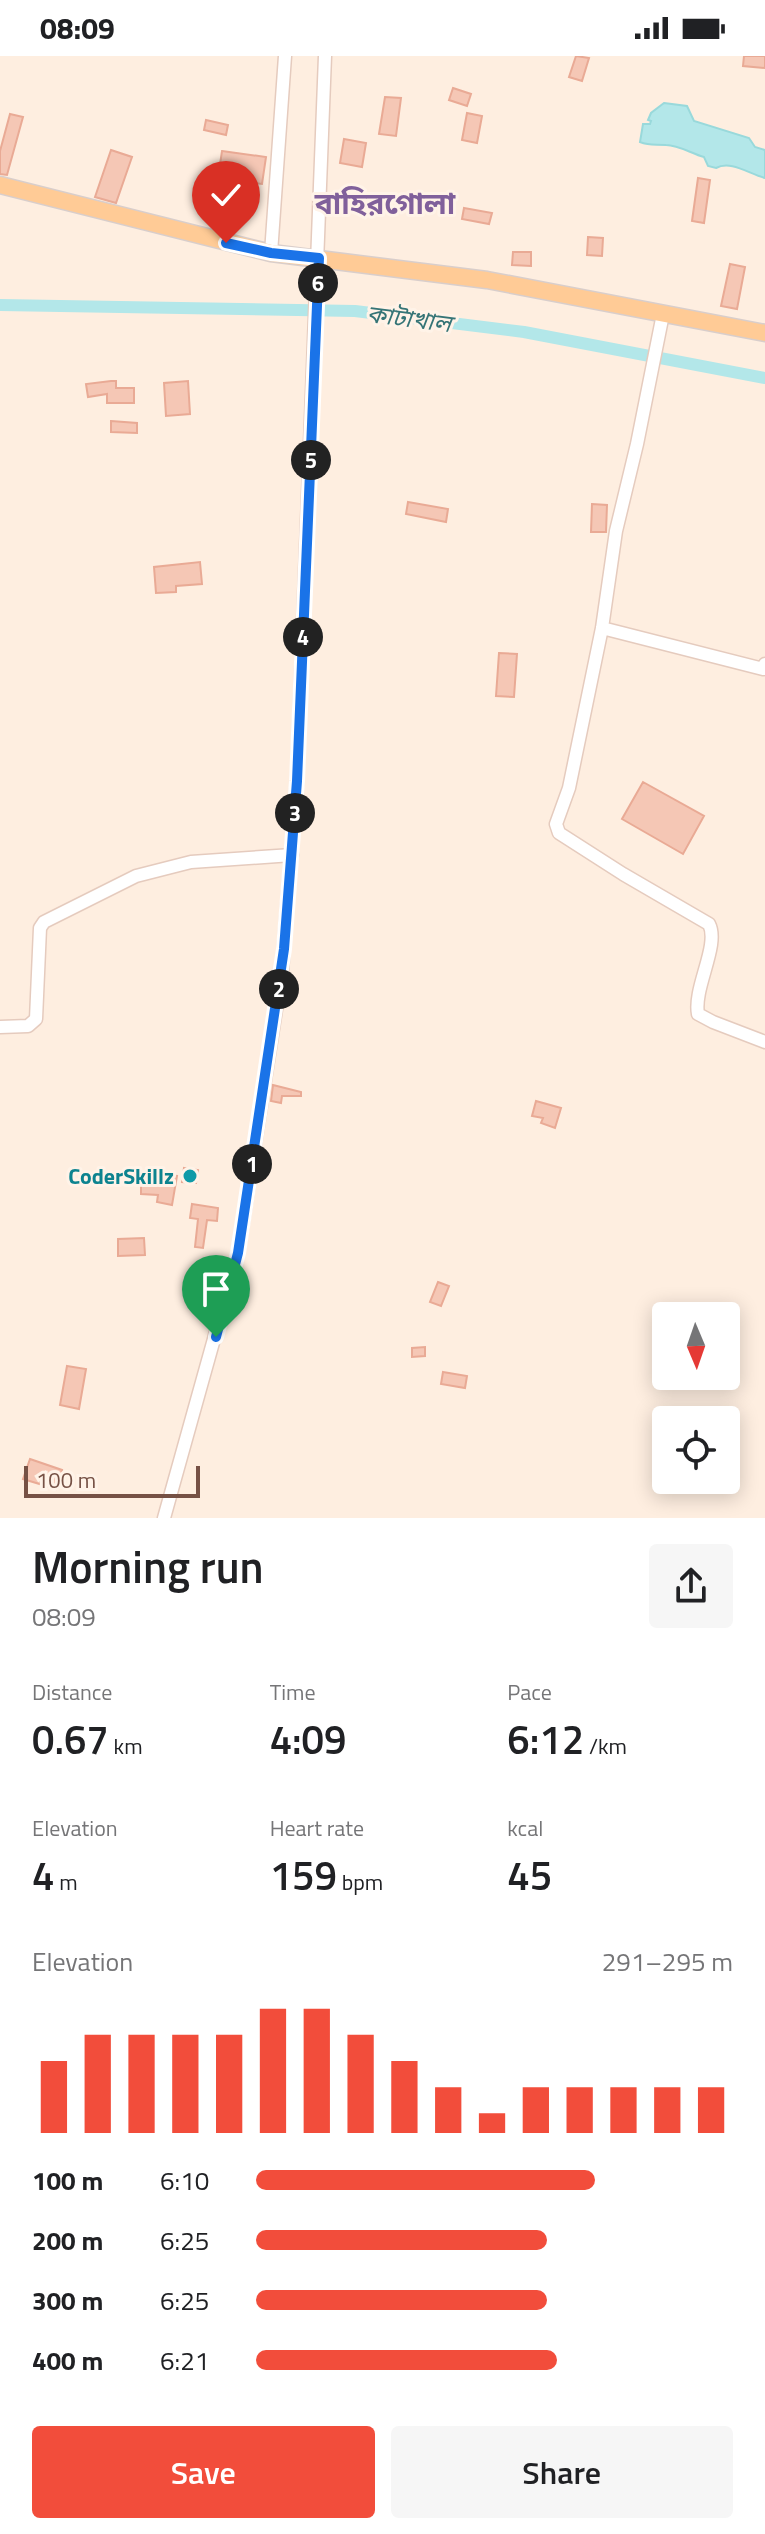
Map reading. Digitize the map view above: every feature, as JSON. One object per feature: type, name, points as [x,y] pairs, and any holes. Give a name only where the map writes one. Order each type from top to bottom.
[{"type":"main road","points":[[0,185],[318,266],[487,280],[579,296],[661,321],[765,333]]},
{"type":"street","points":[[271,253],[285,56]]},
{"type":"street","points":[[164,1518],[238,1253],[282,971],[297,781],[325,56]]},
{"type":"street","points":[[661,321],[616,531],[602,628],[569,788],[556,827],[559,833],[623,874],[709,924],[712,934],[696,1011],[713,1022],[765,1042]]},
{"type":"street","points":[[602,628],[763,669],[765,664]]},
{"type":"street","points":[[0,1027],[28,1026],[36,1019],[40,928],[44,922],[136,876],[191,862],[292,855]]},
{"type":"water","points":[[664,103],[687,106],[694,121],[749,138],[755,147],[765,150],[765,178],[734,167],[708,166],[704,157],[676,146],[640,142],[643,124],[650,124],[651,113]]},
{"type":"building","points":[[576,56],[589,58],[582,81],[569,77]]},
{"type":"building","points":[[744,56],[765,56],[765,68],[743,66]]},
{"type":"building","points":[[453,88],[471,94],[467,106],[449,100]]},
{"type":"building","points":[[385,97],[401,98],[396,136],[379,134]]},
{"type":"building","points":[[467,113],[482,116],[477,143],[462,140]]},
{"type":"building","points":[[10,114],[23,117],[7,175],[0,174],[0,151]]},
{"type":"building","points":[[206,120],[228,125],[226,135],[204,130]]},
{"type":"building","points":[[344,139],[366,143],[362,167],[340,163]]},
{"type":"building","points":[[111,150],[132,157],[116,203],[95,197]]},
{"type":"building","points":[[222,151],[266,157],[262,184],[218,178]]},
{"type":"building","points":[[698,178],[710,180],[704,223],[692,221]]},
{"type":"building","points":[[464,208],[492,213],[489,224],[462,219]]},
{"type":"building","points":[[588,237],[603,238],[602,256],[587,255]]},
{"type":"building","points":[[513,252],[531,252],[531,266],[512,265]]},
{"type":"building","points":[[730,264],[745,267],[737,309],[721,306]]},
{"type":"building","points":[[116,381],[116,388],[134,388],[134,403],[107,403],[107,394],[88,397],[86,384]]},
{"type":"building","points":[[188,381],[190,414],[166,416],[164,383]]},
{"type":"building","points":[[111,421],[137,423],[137,433],[111,432]]},
{"type":"building","points":[[408,502],[448,509],[446,522],[406,514]]},
{"type":"building","points":[[592,504],[607,505],[606,532],[591,532]]},
{"type":"building","points":[[200,562],[202,584],[176,586],[176,592],[156,593],[154,567]]},
{"type":"building","points":[[499,653],[517,654],[514,697],[496,696]]},
{"type":"building","points":[[643,782],[704,816],[683,854],[622,819]]},
{"type":"building","points":[[273,1085],[301,1092],[301,1096],[282,1096],[281,1103],[271,1101]]},
{"type":"building","points":[[536,1101],[561,1108],[555,1128],[541,1123],[543,1118],[532,1116]]},
{"type":"building","name":"CoderSkillz","points":[[184,1168],[198,1170],[196,1183],[182,1182]]},
{"type":"building","points":[[167,1175],[177,1176],[172,1205],[157,1202],[158,1195],[141,1194],[141,1183],[166,1183]]},
{"type":"building","points":[[192,1204],[218,1208],[217,1221],[207,1220],[203,1248],[195,1247],[198,1219],[190,1218]]},
{"type":"building","points":[[144,1238],[145,1255],[118,1256],[118,1239]]},
{"type":"building","points":[[438,1282],[449,1286],[441,1306],[430,1302]]},
{"type":"building","points":[[425,1347],[425,1356],[412,1357],[412,1348]]},
{"type":"building","points":[[67,1366],[86,1369],[79,1409],[60,1405]]},
{"type":"building","points":[[443,1372],[467,1376],[465,1388],[441,1384]]},
{"type":"building","points":[[30,1459],[62,1470],[56,1489],[23,1479]]},
{"type":"waterway","name":"কাটাখাল","points":[[0,305],[355,311],[524,332],[765,378]]},
{"type":"place","name":"CoderSkillz","points":[[190,1176]]},
{"type":"district","name":"বাহিরগোলা","points":[[385,203]]},
{"type":"route","points":[[216,1337],[238,1253],[282,971],[297,781],[319,258],[271,253],[226,243]]}]
